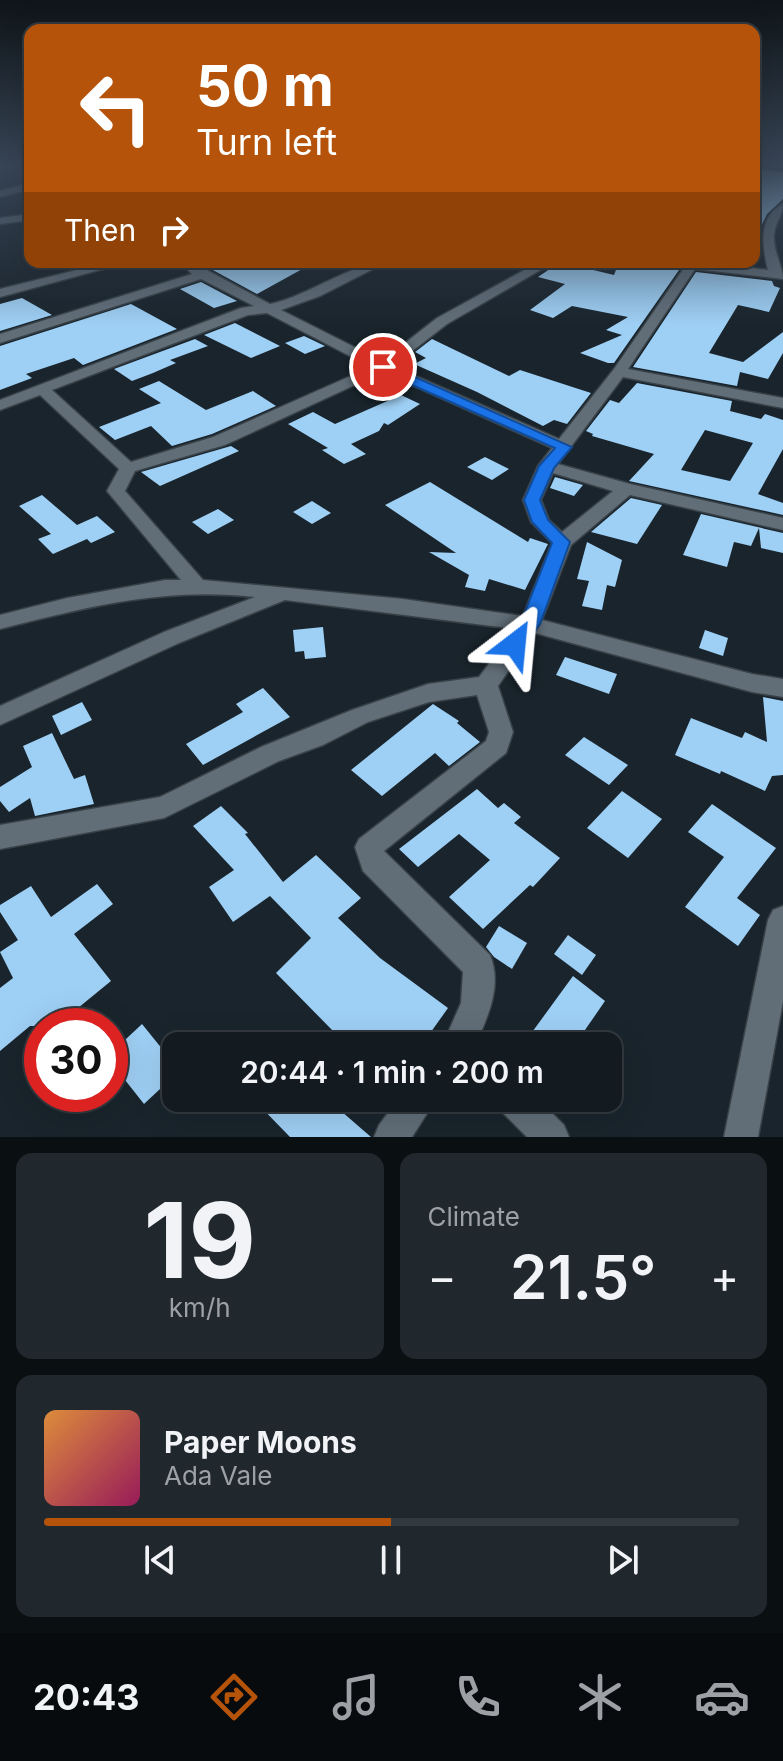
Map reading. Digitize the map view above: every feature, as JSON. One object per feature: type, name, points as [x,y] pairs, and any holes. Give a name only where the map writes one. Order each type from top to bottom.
[{"type":"street","points":[[721,268],[779,274],[767,245],[771,219]]},
{"type":"street","points":[[3,290],[97,268]]},
{"type":"street","points":[[190,268],[383,367],[564,447]]},
{"type":"street","points":[[0,405],[246,311],[270,310],[334,287],[370,268]]},
{"type":"street","points":[[196,585],[116,491],[128,468],[219,441],[383,367],[442,321],[537,268]]},
{"type":"street","points":[[562,542],[540,522],[532,500],[547,466],[619,372],[690,268]]},
{"type":"street","points":[[0,339],[203,274]]},
{"type":"street","points":[[619,372],[783,403]]},
{"type":"street","points":[[42,389],[128,468]]},
{"type":"street","points":[[547,466],[626,489],[783,524]]},
{"type":"street","points":[[0,837],[164,807],[270,754],[360,716],[428,693],[486,685],[530,624],[562,542],[626,489]]},
{"type":"street","points":[[0,622],[137,592],[196,585],[403,606],[530,624],[752,683],[783,688]]},
{"type":"street","points":[[0,716],[131,653],[218,617],[285,595]]},
{"type":"street","points":[[464,1032],[477,1005],[479,966],[373,862],[369,847],[497,746],[501,732],[486,685]]},
{"type":"street","points":[[741,1137],[776,994],[783,920]]},
{"type":"street","points":[[391,1137],[410,1112]]},
{"type":"street","points":[[526,1112],[552,1137]]},
{"type":"building","points":[[209,268],[304,268],[257,294]]},
{"type":"building","points":[[551,268],[585,268],[614,275],[617,268],[679,270],[614,363],[580,353],[622,335],[606,330],[628,317],[572,306],[553,318],[530,310],[565,284],[538,277]]},
{"type":"building","points":[[696,272],[772,281],[774,286],[780,288],[769,312],[738,305],[709,353],[743,362],[783,332],[783,353],[768,379],[740,372],[737,386],[633,367]]},
{"type":"building","points":[[201,282],[237,301],[214,308],[180,289]]},
{"type":"building","points":[[22,298],[52,315],[0,331],[0,304]]},
{"type":"building","points":[[131,304],[177,329],[83,365],[74,358],[26,374],[32,378],[0,390],[0,346]]},
{"type":"building","points":[[235,323],[280,346],[251,358],[204,335]]},
{"type":"building","points":[[304,336],[325,346],[305,354],[285,343]]},
{"type":"building","points":[[195,339],[208,346],[170,360],[176,363],[132,381],[114,369]]},
{"type":"building","points":[[432,339],[509,376],[520,370],[591,393],[567,424],[554,420],[543,426],[414,364],[426,358],[415,352]]},
{"type":"building","points":[[159,381],[206,410],[253,391],[276,406],[212,434],[172,446],[151,426],[115,440],[99,427],[161,403],[139,389]]},
{"type":"building","points":[[637,383],[732,401],[730,411],[761,419],[765,414],[783,420],[783,449],[758,494],[783,503],[783,515],[629,481],[654,454],[592,436],[586,431],[610,400],[619,403]],"holes":[[[705,430],[753,443],[730,481],[681,470]]]},
{"type":"building","points":[[401,395],[420,404],[388,425],[384,423],[379,431],[351,444],[366,454],[344,464],[322,450],[328,448],[288,424],[313,412],[335,424]]},
{"type":"building","points":[[231,446],[239,451],[160,486],[141,472]]},
{"type":"building","points":[[485,457],[509,469],[492,480],[467,467]]},
{"type":"building","points":[[555,477],[583,485],[574,496],[550,488]]},
{"type":"building","points":[[430,482],[528,542],[530,538],[548,544],[525,590],[489,579],[485,591],[465,587],[469,575],[429,552],[456,553],[385,505]]},
{"type":"building","points":[[42,495],[77,525],[97,516],[115,532],[91,543],[87,539],[53,554],[38,539],[51,534],[19,506]]},
{"type":"building","points":[[631,498],[662,505],[637,544],[591,532]]},
{"type":"building","points":[[312,501],[331,513],[312,524],[293,512]]},
{"type":"building","points":[[218,509],[234,520],[208,534],[192,522]]},
{"type":"building","points":[[701,514],[783,533],[783,553],[761,548],[759,528],[751,546],[734,542],[727,567],[683,555]]},
{"type":"building","points":[[587,542],[622,560],[615,587],[607,585],[602,610],[582,606],[589,581],[577,579]]},
{"type":"building","points":[[323,627],[326,657],[305,659],[304,651],[295,652],[293,630]]},
{"type":"building","points":[[705,630],[728,638],[723,656],[699,648]]},
{"type":"building","points":[[565,657],[617,674],[609,694],[556,675]]},
{"type":"building","points":[[263,688],[290,717],[203,765],[186,744],[243,712],[236,704]]},
{"type":"building","points":[[763,697],[783,701],[783,775],[772,776],[765,791],[675,755],[691,718],[742,738],[745,732],[767,742]]},
{"type":"building","points":[[82,702],[92,720],[61,735],[52,716]]},
{"type":"building","points":[[433,704],[459,721],[457,723],[480,742],[449,766],[435,753],[382,796],[351,770]]},
{"type":"building","points":[[52,733],[74,779],[85,775],[94,804],[35,816],[30,798],[9,812],[0,801],[0,787],[32,767],[23,746]]},
{"type":"building","points":[[584,737],[628,765],[609,785],[565,755]]},
{"type":"building","points":[[477,789],[498,808],[504,803],[521,817],[514,823],[560,858],[533,887],[530,885],[483,929],[449,897],[490,860],[459,834],[418,867],[399,849]]},
{"type":"building","points":[[622,791],[662,819],[628,858],[587,828]]},
{"type":"building","points":[[712,804],[776,848],[737,898],[760,915],[738,946],[685,907],[724,857],[688,832]]},
{"type":"building","points":[[221,806],[248,833],[245,834],[283,882],[316,855],[361,898],[338,918],[380,958],[448,1008],[431,1032],[334,1032],[276,973],[311,938],[270,896],[233,922],[209,887],[234,870],[193,826]]},
{"type":"building","points":[[97,884],[113,904],[74,934],[111,981],[78,1008],[24,1008],[24,1031],[0,1051],[0,988],[13,978],[0,952],[18,940],[0,912],[0,905],[31,886],[51,917]]},
{"type":"building","points":[[499,926],[527,943],[512,969],[494,957],[486,947]]},
{"type":"building","points":[[568,935],[596,955],[582,975],[554,954]]},
{"type":"building","points":[[573,976],[605,1001],[584,1032],[532,1032]]},
{"type":"building","points":[[142,1024],[162,1049],[162,1087],[144,1104],[128,1084],[128,1037]]},
{"type":"building","points":[[266,1112],[342,1112],[371,1137],[290,1137]]},
{"type":"route","points":[[383,367],[564,447],[547,466],[532,500],[540,522],[562,542],[530,624],[515,644]]}]
